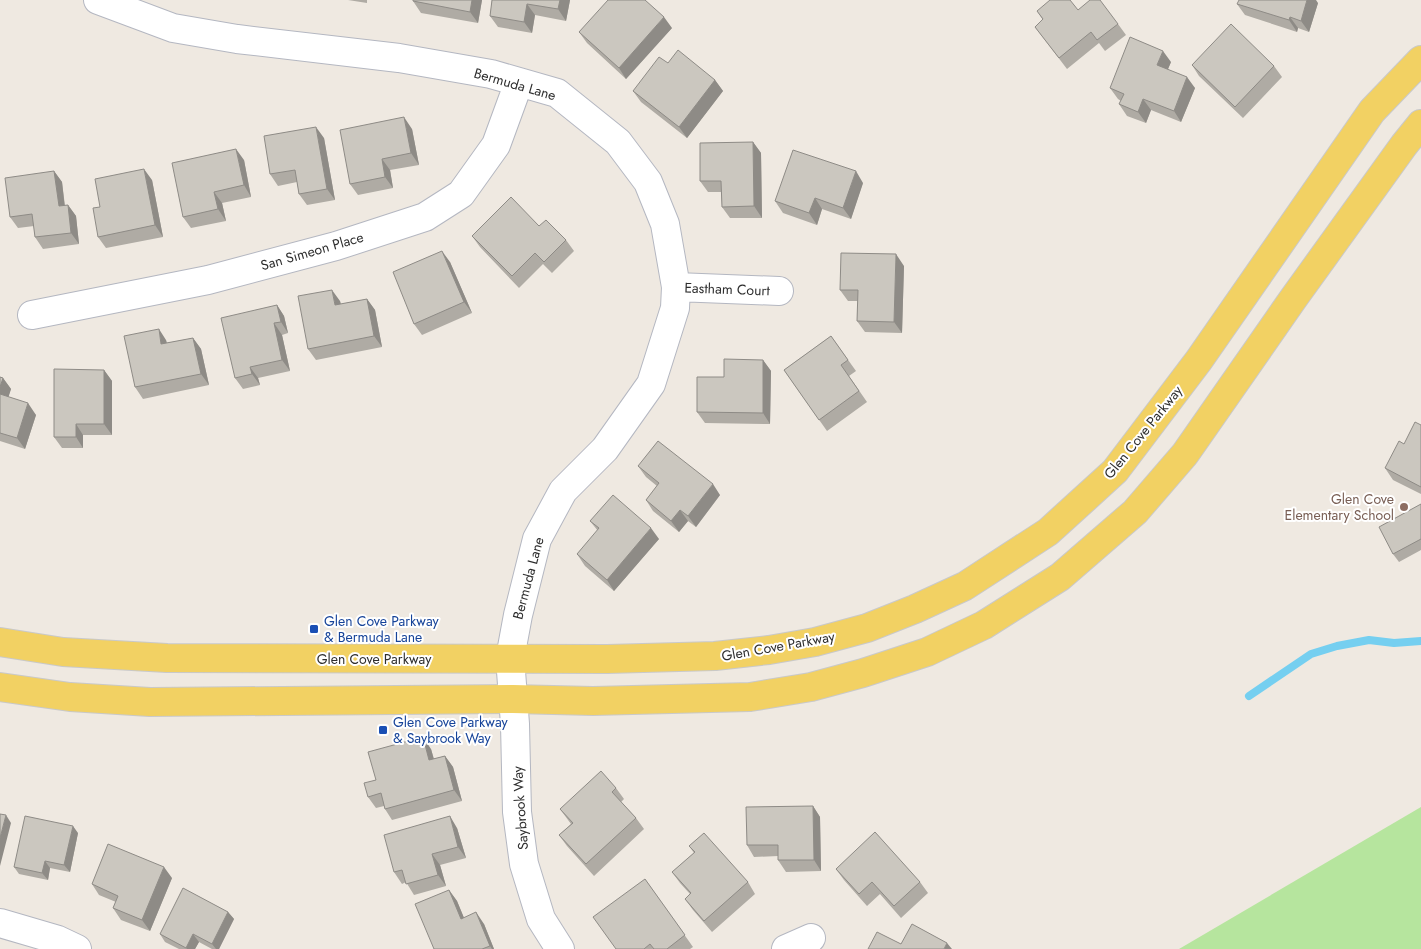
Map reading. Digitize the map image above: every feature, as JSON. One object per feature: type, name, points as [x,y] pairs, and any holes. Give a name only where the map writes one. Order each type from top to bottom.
[{"type":"main road","name":"Glen Cove Parkway","points":[[0,642],[63,652],[167,658],[608,659],[715,656],[769,650],[815,642],[867,628],[915,609],[966,586],[1048,532],[1115,471],[1199,360],[1372,111],[1421,60]]},
{"type":"main road","points":[[0,688],[70,697],[150,702],[513,699],[593,701],[750,697],[810,687],[863,673],[927,652],[984,624],[1060,577],[1135,512],[1185,454],[1293,299],[1404,144],[1421,124]]},
{"type":"street","name":"Bermuda Lane","points":[[98,0],[173,28],[237,39],[399,58],[491,74],[557,93],[618,142],[648,182],[665,224],[676,287],[675,308],[650,384],[605,450],[563,491],[537,539],[518,615],[510,658]]},
{"type":"street","name":"San Simeon Place","points":[[32,316],[208,280],[336,246],[425,217],[461,194],[496,145],[519,82]]},
{"type":"street","name":"Eastham Court","points":[[676,287],[779,291]]},
{"type":"street","name":"Saybrook Way","points":[[510,658],[517,812],[524,864],[541,919],[560,949]]},
{"type":"street","points":[[0,923],[58,940],[77,949]]},
{"type":"street","points":[[786,949],[811,938]]},
{"type":"green space","points":[[1421,807],[1421,949],[1179,949]]},
{"type":"building","points":[[413,0],[472,0],[470,12]]},
{"type":"building","points":[[492,0],[560,0],[558,9],[527,4],[524,22],[490,16]]},
{"type":"building","points":[[608,0],[645,0],[664,17],[619,68],[579,32]]},
{"type":"building","points":[[1050,0],[1070,0],[1078,10],[1090,0],[1100,0],[1118,24],[1097,40],[1091,32],[1059,58],[1035,27],[1043,19],[1037,11]]},
{"type":"building","points":[[1239,0],[1307,0],[1301,21],[1290,17],[1289,20],[1237,4]]},
{"type":"building","points":[[1231,24],[1274,66],[1235,107],[1192,65]]},
{"type":"building","points":[[1130,37],[1163,51],[1157,65],[1187,77],[1174,111],[1143,99],[1138,112],[1119,104],[1124,94],[1110,88]]},
{"type":"building","points":[[678,50],[715,80],[679,127],[633,91],[659,57],[668,63]]},
{"type":"building","points":[[404,117],[411,153],[382,159],[385,177],[350,184],[340,130]]},
{"type":"building","points":[[316,127],[327,189],[299,194],[295,170],[270,174],[264,136]]},
{"type":"building","points":[[753,142],[754,206],[722,207],[721,181],[700,181],[700,143]]},
{"type":"building","points":[[236,149],[244,185],[214,192],[218,209],[183,217],[172,163]]},
{"type":"building","points":[[793,150],[856,171],[843,208],[815,198],[809,213],[775,201]]},
{"type":"building","points":[[144,169],[155,225],[98,237],[93,208],[100,207],[95,179]]},
{"type":"building","points":[[54,171],[59,206],[68,205],[71,233],[35,237],[32,214],[10,217],[5,178]]},
{"type":"building","points":[[511,197],[539,226],[546,220],[566,240],[544,262],[535,253],[512,276],[472,236]]},
{"type":"building","points":[[442,251],[464,302],[414,324],[393,272]]},
{"type":"building","points":[[841,253],[896,254],[894,322],[857,321],[858,290],[840,290]]},
{"type":"building","points":[[332,290],[335,305],[367,299],[374,336],[308,349],[298,296]]},
{"type":"building","points":[[277,305],[281,322],[274,323],[282,360],[250,367],[252,374],[235,378],[221,318]]},
{"type":"building","points":[[159,329],[161,344],[193,338],[201,374],[135,387],[124,336]]},
{"type":"building","points":[[831,336],[848,360],[841,365],[859,391],[819,420],[784,370]]},
{"type":"building","points":[[724,359],[763,360],[763,413],[697,412],[697,377],[724,377]]},
{"type":"building","points":[[54,369],[104,370],[104,424],[76,424],[76,437],[54,437]]},
{"type":"building","points":[[0,394],[28,403],[17,438],[0,433]]},
{"type":"building","points":[[1415,422],[1421,425],[1421,487],[1385,468],[1399,441],[1404,444]]},
{"type":"building","points":[[658,441],[713,484],[688,516],[680,510],[671,521],[646,500],[659,483],[638,466]]},
{"type":"building","points":[[613,495],[651,528],[607,580],[577,554],[599,528],[590,521]]},
{"type":"building","points":[[1421,504],[1421,539],[1393,554],[1379,527]]},
{"type":"building","points":[[423,737],[429,760],[445,756],[454,790],[385,809],[381,793],[368,797],[364,783],[376,780],[368,752]]},
{"type":"building","points":[[601,771],[616,788],[612,792],[636,818],[586,864],[559,835],[573,823],[560,809]]},
{"type":"building","points":[[813,806],[814,860],[778,860],[778,845],[747,845],[746,807]]},
{"type":"building","points":[[0,814],[6,815],[0,838]]},
{"type":"building","points":[[25,816],[73,826],[64,865],[45,861],[42,873],[14,867]]},
{"type":"building","points":[[450,816],[458,847],[432,854],[438,875],[406,884],[402,870],[394,872],[384,835]]},
{"type":"building","points":[[875,832],[920,882],[894,906],[872,882],[859,894],[836,869]]},
{"type":"building","points":[[704,833],[748,882],[704,921],[685,899],[691,893],[672,872],[695,852],[689,846]]},
{"type":"building","points":[[108,844],[164,867],[142,920],[113,908],[118,896],[92,884]]},
{"type":"building","points":[[645,879],[685,935],[667,949],[654,949],[650,944],[644,949],[616,949],[593,917]]},
{"type":"building","points":[[183,888],[228,912],[212,944],[193,934],[186,948],[160,934]]},
{"type":"building","points":[[449,890],[461,919],[476,912],[490,946],[482,949],[434,949],[415,904]]},
{"type":"building","points":[[912,924],[947,943],[944,949],[868,949],[877,932],[901,944]]},
{"type":"waterway","points":[[1249,696],[1311,654],[1337,646],[1369,640],[1394,643],[1421,641]]},
{"type":"place","name":"Glen Cove Elementary School","points":[[1404,507]]},
{"type":"place","name":"Glen Cove Parkway & Bermuda Lane","points":[[314,629]]},
{"type":"place","name":"Glen Cove Parkway & Saybrook Way","points":[[383,730]]}]
